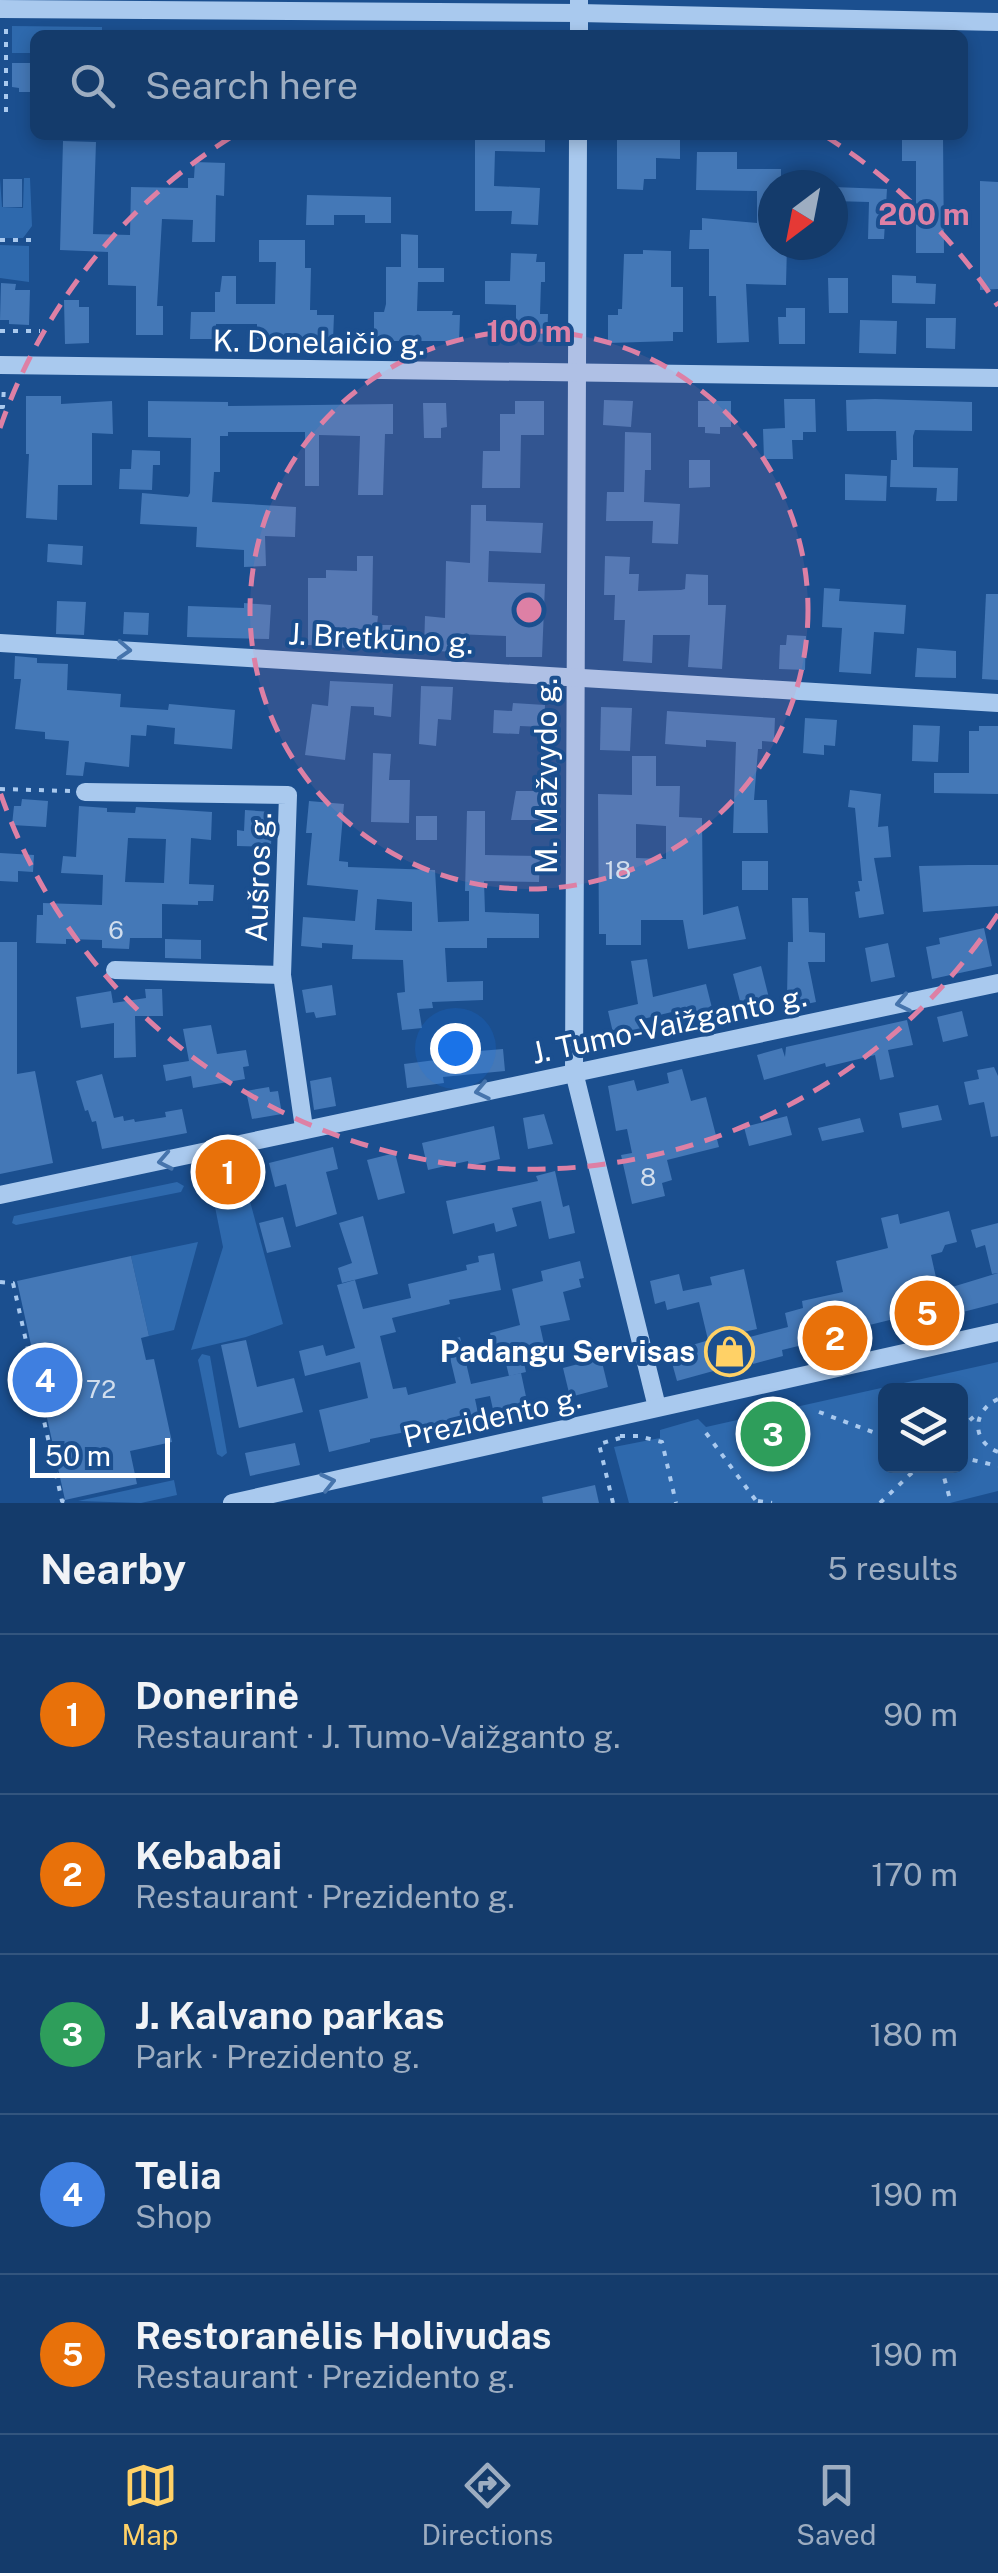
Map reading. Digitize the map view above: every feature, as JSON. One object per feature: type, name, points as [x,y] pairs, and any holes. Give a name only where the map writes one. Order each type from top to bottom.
[{"type":"street","points":[[3,9],[579,6],[998,22]]},
{"type":"street","name":"M. Mažvydo g.","points":[[578,140],[574,1072],[657,1407]]},
{"type":"street","name":"K. Donelaičio g.","points":[[0,365],[998,378]]},
{"type":"street","name":"J. Bretkūno g.","points":[[0,643],[998,703]]},
{"type":"street","name":"Aušros g.","points":[[85,792],[288,795],[282,974],[304,1128]]},
{"type":"street","points":[[115,970],[282,974]]},
{"type":"street","name":"J. Tumo-Vaižganto g.","points":[[0,1195],[998,982]]},
{"type":"street","name":"Prezidento g.","points":[[232,1503],[998,1332]]},
{"type":"path","points":[[3,9],[6,112]]},
{"type":"path","points":[[0,240],[39,240]]},
{"type":"path","points":[[0,331],[40,332]]},
{"type":"path","points":[[0,788],[85,792]]},
{"type":"path","points":[[0,1282],[13,1283],[62,1500],[70,1503]]},
{"type":"path","points":[[968,1423],[998,1396]]},
{"type":"path","points":[[986,1406],[978,1419],[979,1435],[988,1448],[998,1452]]},
{"type":"path","points":[[819,1412],[878,1434]]},
{"type":"path","points":[[615,1417],[620,1438]]},
{"type":"path","points":[[706,1433],[757,1503],[772,1503]]},
{"type":"path","points":[[613,1503],[598,1444],[638,1436],[662,1442],[676,1503]]},
{"type":"path","points":[[968,1459],[998,1466]]},
{"type":"path","points":[[880,1503],[912,1473]]},
{"type":"path","points":[[943,1473],[952,1503]]},
{"type":"shaded area","points":[[12,26],[102,27],[30,30],[30,53],[12,53]]},
{"type":"shaded area","points":[[24,178],[30,178],[32,226],[23,238],[0,238],[0,179],[2,207],[23,208]]},
{"type":"shaded area","points":[[0,245],[29,246],[29,282],[0,278]]},
{"type":"shaded area","points":[[244,1179],[283,1324],[191,1350],[223,1247],[211,1187]]},
{"type":"shaded area","points":[[177,1182],[184,1186],[181,1192],[12,1223],[14,1216]]},
{"type":"shaded area","points":[[198,1242],[174,1330],[149,1336],[131,1256]]},
{"type":"shaded area","points":[[202,1354],[210,1356],[227,1453],[222,1457],[217,1454],[198,1360]]},
{"type":"shaded area","points":[[998,1362],[998,1491],[950,1503],[629,1503],[614,1447],[660,1438],[660,1430],[698,1419],[706,1427],[878,1389],[878,1473],[968,1473],[968,1383],[904,1383]]},
{"type":"shaded area","points":[[174,1480],[177,1495],[141,1503],[78,1501]]},
{"type":"building","points":[[12,63],[30,63],[30,92],[12,87]]},
{"type":"building","points":[[475,140],[545,140],[545,152],[495,151],[494,186],[540,188],[538,225],[511,224],[512,211],[475,211]]},
{"type":"building","points":[[617,140],[680,140],[680,159],[656,158],[656,179],[644,179],[643,190],[617,189]]},
{"type":"building","points":[[902,140],[943,140],[944,253],[916,253],[916,161],[902,161]]},
{"type":"building","points":[[63,141],[96,142],[93,234],[130,235],[131,187],[188,188],[188,178],[194,178],[195,162],[225,163],[224,196],[216,195],[215,242],[192,242],[193,220],[162,219],[157,306],[163,306],[163,335],[136,335],[136,286],[108,285],[108,252],[60,250]]},
{"type":"building","points":[[697,152],[737,152],[737,169],[781,169],[758,170],[758,260],[787,260],[786,285],[746,284],[749,342],[717,343],[716,296],[709,296],[709,249],[689,249],[690,230],[702,230],[702,218],[757,223],[757,191],[696,190]]},
{"type":"building","points":[[3,179],[22,179],[22,207],[3,207]]},
{"type":"building","points":[[980,181],[998,182],[998,289],[980,290]]},
{"type":"building","points":[[848,188],[887,189],[884,239],[868,239],[869,202],[848,201]]},
{"type":"building","points":[[307,195],[391,197],[391,223],[365,223],[365,215],[334,215],[334,225],[306,225]]},
{"type":"building","points":[[401,234],[418,235],[418,268],[444,268],[444,282],[418,282],[417,311],[453,311],[452,315],[460,315],[459,341],[374,341],[374,312],[384,312],[386,304],[386,267],[401,267]]},
{"type":"building","points":[[259,240],[305,240],[305,268],[311,268],[310,310],[317,310],[317,315],[334,315],[333,340],[257,339],[257,324],[216,324],[216,339],[190,339],[191,312],[215,312],[215,292],[220,292],[222,276],[236,276],[236,304],[275,304],[276,262],[259,262]]},
{"type":"building","points":[[643,250],[671,251],[671,287],[683,287],[683,332],[673,332],[673,341],[608,343],[608,315],[618,315],[618,309],[622,309],[624,254],[643,254]]},
{"type":"building","points":[[511,253],[537,254],[536,262],[545,262],[540,314],[548,314],[547,342],[516,341],[516,305],[485,304],[485,281],[510,281]]},
{"type":"building","points":[[892,275],[916,276],[916,283],[936,284],[935,304],[892,303]]},
{"type":"building","points":[[828,278],[848,278],[848,313],[829,313]]},
{"type":"building","points":[[1,283],[16,284],[15,290],[30,290],[29,325],[0,320]]},
{"type":"building","points":[[64,300],[79,300],[79,307],[89,307],[89,343],[65,344]]},
{"type":"building","points":[[786,308],[805,308],[805,344],[779,344],[778,317],[786,317]]},
{"type":"building","points":[[926,318],[956,318],[955,349],[926,348]]},
{"type":"building","points":[[860,320],[897,321],[896,354],[859,353]]},
{"type":"building","points":[[26,396],[61,396],[61,404],[112,401],[113,434],[92,433],[92,485],[58,485],[57,520],[26,518]]},
{"type":"building","points":[[784,399],[815,399],[816,432],[803,432],[803,440],[792,440],[793,459],[764,459],[763,429],[785,428]]},
{"type":"building","points":[[604,400],[633,401],[631,427],[603,425]]},
{"type":"building","points":[[846,400],[972,402],[972,431],[915,430],[913,436],[913,467],[958,468],[957,501],[936,501],[937,488],[890,487],[891,460],[897,460],[896,431],[847,431]]},
{"type":"building","points":[[148,401],[228,402],[228,406],[393,404],[393,434],[385,434],[383,495],[358,495],[360,436],[319,435],[319,486],[305,486],[305,432],[228,432],[228,436],[220,436],[220,472],[214,472],[212,502],[296,507],[295,537],[265,536],[266,566],[244,567],[244,550],[196,547],[197,527],[140,524],[142,493],[188,497],[190,493],[191,438],[148,437]]},
{"type":"building","points":[[515,401],[544,401],[544,435],[521,435],[520,488],[482,488],[483,451],[500,451],[500,414],[515,414]]},
{"type":"building","points":[[698,401],[731,401],[731,427],[720,427],[720,434],[705,433],[705,427],[698,427]]},
{"type":"building","points":[[423,403],[446,403],[447,427],[441,428],[441,438],[424,438]]},
{"type":"building","points":[[625,432],[651,433],[651,470],[645,470],[644,502],[680,504],[678,544],[652,543],[653,521],[606,521],[607,492],[624,492]]},
{"type":"building","points":[[132,450],[160,451],[160,465],[153,465],[152,490],[119,489],[120,469],[131,469]]},
{"type":"building","points":[[689,460],[710,460],[710,487],[689,488]]},
{"type":"building","points":[[845,474],[887,476],[886,501],[845,500]]},
{"type":"building","points":[[471,505],[486,505],[486,521],[543,523],[541,553],[489,551],[488,582],[545,584],[542,657],[506,657],[506,636],[454,634],[453,652],[424,650],[425,616],[445,618],[446,561],[470,563]]},
{"type":"building","points":[[48,544],[83,546],[82,565],[47,562]]},
{"type":"building","points":[[357,556],[373,556],[372,615],[378,616],[377,625],[392,625],[392,651],[308,645],[308,578],[326,578],[326,570],[357,571]]},
{"type":"building","points":[[605,556],[630,557],[629,574],[639,574],[638,591],[681,590],[685,589],[686,574],[708,575],[708,605],[726,605],[722,669],[688,667],[690,635],[653,635],[652,663],[623,661],[625,620],[614,620],[615,595],[604,595]]},
{"type":"building","points":[[824,588],[840,589],[839,601],[906,605],[904,634],[874,632],[871,674],[839,672],[842,628],[822,627]]},
{"type":"building","points":[[986,594],[998,594],[998,680],[982,679]]},
{"type":"building","points":[[57,601],[86,602],[84,635],[56,634]]},
{"type":"building","points":[[244,603],[271,605],[269,639],[187,637],[188,606],[244,608]]},
{"type":"building","points":[[124,612],[149,613],[148,635],[123,634]]},
{"type":"building","points":[[787,635],[806,636],[805,670],[779,669],[780,645],[786,645]]},
{"type":"building","points":[[917,648],[956,651],[956,678],[915,677]]},
{"type":"building","points":[[15,656],[37,658],[37,663],[68,664],[67,690],[121,694],[120,707],[168,710],[169,704],[235,710],[232,749],[174,744],[175,728],[147,725],[146,736],[131,735],[129,767],[85,762],[83,776],[66,775],[69,741],[45,739],[45,732],[15,729],[21,679],[14,679]]},
{"type":"building","points":[[330,681],[393,684],[391,717],[374,715],[374,707],[351,706],[345,760],[305,755],[312,704],[328,706]]},
{"type":"building","points":[[421,686],[453,687],[451,720],[438,719],[436,746],[419,744]]},
{"type":"building","points":[[513,703],[545,705],[544,727],[520,726],[519,734],[493,733],[494,710],[512,711]]},
{"type":"building","points":[[601,707],[632,708],[630,751],[600,750]]},
{"type":"building","points":[[667,711],[775,718],[774,742],[762,741],[762,749],[758,749],[754,800],[767,800],[768,833],[733,833],[736,742],[706,740],[706,747],[665,744]]},
{"type":"building","points":[[805,718],[837,720],[835,746],[824,745],[824,755],[803,753]]},
{"type":"building","points":[[913,725],[940,726],[938,762],[912,761]]},
{"type":"building","points":[[979,726],[998,726],[998,794],[934,793],[934,773],[969,773],[969,731],[979,731]]},
{"type":"building","points":[[373,753],[391,754],[389,780],[410,780],[409,823],[371,822]]},
{"type":"building","points":[[632,756],[656,756],[656,786],[680,786],[679,817],[702,818],[703,915],[738,906],[746,939],[688,949],[683,920],[641,920],[641,945],[606,945],[606,934],[599,934],[598,794],[632,795]],"holes":[[[636,824],[666,826],[666,859],[636,858]]]},
{"type":"building","points":[[850,790],[881,794],[878,827],[888,826],[891,857],[874,858],[884,914],[859,918],[855,892],[860,891],[858,881],[862,881],[855,808],[848,807]]},
{"type":"building","points":[[516,791],[540,791],[540,820],[511,820]]},
{"type":"building","points":[[22,799],[48,801],[46,827],[12,825],[14,806],[21,806]]},
{"type":"building","points":[[309,801],[344,804],[339,861],[348,862],[348,867],[435,870],[438,922],[469,921],[469,891],[465,891],[467,811],[485,811],[485,855],[540,856],[539,882],[484,881],[485,912],[539,914],[539,938],[487,938],[487,948],[445,948],[447,982],[483,981],[483,1000],[432,1002],[433,1008],[419,1009],[422,1028],[402,1030],[397,993],[405,992],[403,960],[352,959],[353,945],[301,946],[303,917],[355,921],[358,890],[307,885],[312,833],[306,833]],"holes":[[[377,899],[412,902],[412,931],[375,930]]]},
{"type":"building","points":[[79,806],[107,808],[107,812],[135,813],[136,807],[212,812],[211,840],[191,838],[189,884],[214,885],[213,901],[198,901],[198,905],[162,904],[162,938],[130,938],[129,949],[102,948],[102,940],[36,943],[37,915],[43,915],[43,903],[102,905],[103,875],[61,873],[63,856],[76,857]],"holes":[[[128,838],[166,839],[164,883],[125,882]]]},
{"type":"building","points":[[245,810],[272,812],[271,847],[237,846],[237,830],[244,831]]},
{"type":"building","points":[[416,816],[437,816],[437,840],[416,840]]},
{"type":"building","points":[[0,853],[34,855],[33,872],[18,871],[18,882],[0,881]]},
{"type":"building","points":[[742,861],[768,861],[768,890],[742,890]]},
{"type":"building","points":[[998,865],[998,906],[923,912],[919,866]]},
{"type":"building","points":[[792,898],[808,898],[809,932],[825,933],[825,962],[808,962],[816,1002],[792,1007],[790,997],[787,998],[788,942],[793,942]]},
{"type":"building","points":[[984,928],[992,966],[932,979],[926,947],[940,944],[939,938]]},
{"type":"building","points":[[165,939],[201,940],[201,959],[165,958]]},
{"type":"building","points":[[0,942],[17,942],[17,1074],[35,1071],[53,1163],[0,1174]]},
{"type":"building","points":[[888,943],[895,977],[871,982],[865,948]]},
{"type":"building","points":[[647,959],[653,997],[706,984],[714,1016],[679,1024],[676,1011],[643,1019],[645,1030],[614,1037],[608,1011],[638,1004],[631,961]]},
{"type":"building","points":[[761,966],[770,1002],[742,1009],[733,974]]},
{"type":"building","points":[[332,985],[336,1015],[316,1018],[314,1012],[306,1013],[302,990]]},
{"type":"building","points":[[145,989],[162,989],[163,1016],[135,1016],[136,1057],[114,1058],[114,1023],[81,1028],[76,997],[111,991],[113,1003],[146,998]]},
{"type":"building","points":[[962,1011],[968,1036],[943,1042],[937,1017]]},
{"type":"building","points":[[907,1020],[913,1045],[888,1050],[894,1077],[880,1080],[875,1055],[826,1067],[825,1063],[764,1080],[757,1055],[782,1048],[785,1057],[786,1047]]},
{"type":"building","points":[[211,1025],[217,1054],[246,1050],[249,1066],[243,1067],[245,1079],[193,1088],[191,1076],[166,1081],[163,1065],[189,1061],[183,1029]]},
{"type":"building","points":[[503,1049],[505,1071],[443,1077],[444,1083],[407,1088],[404,1064]]},
{"type":"building","points":[[994,1067],[998,1076],[998,1136],[991,1137],[984,1102],[969,1105],[964,1082],[979,1079],[977,1070]]},
{"type":"building","points":[[682,1069],[691,1101],[706,1097],[719,1147],[667,1160],[672,1180],[662,1183],[665,1196],[632,1204],[621,1155],[632,1153],[627,1129],[616,1131],[608,1086],[634,1080],[637,1091],[669,1083],[667,1073]]},
{"type":"building","points":[[102,1074],[114,1118],[123,1116],[124,1121],[135,1122],[166,1117],[165,1112],[182,1109],[187,1133],[102,1149],[96,1121],[92,1122],[88,1110],[85,1111],[76,1081]]},
{"type":"building","points":[[331,1077],[336,1106],[314,1110],[310,1081]]},
{"type":"building","points":[[269,1087],[270,1092],[278,1091],[282,1114],[252,1119],[246,1091]]},
{"type":"building","points":[[938,1105],[942,1120],[902,1128],[899,1113]]},
{"type":"building","points":[[544,1114],[553,1144],[528,1149],[523,1118]]},
{"type":"building","points":[[787,1116],[792,1135],[749,1146],[744,1127]]},
{"type":"building","points":[[860,1118],[864,1132],[822,1141],[818,1128]]},
{"type":"building","points":[[494,1126],[500,1159],[428,1170],[422,1143]]},
{"type":"building","points":[[333,1147],[338,1169],[326,1172],[337,1214],[296,1227],[286,1184],[275,1187],[269,1163]]},
{"type":"building","points":[[395,1153],[405,1193],[378,1200],[367,1160]]},
{"type":"building","points":[[555,1171],[563,1207],[569,1205],[575,1233],[549,1239],[541,1201],[512,1208],[517,1226],[496,1232],[494,1223],[453,1234],[446,1201],[538,1181],[536,1176]]},
{"type":"building","points":[[949,1211],[957,1242],[931,1255],[939,1291],[998,1273],[998,1303],[908,1326],[906,1316],[841,1332],[843,1341],[820,1346],[819,1341],[782,1350],[783,1356],[753,1364],[746,1338],[788,1327],[785,1313],[803,1308],[802,1301],[843,1292],[836,1261],[888,1248],[881,1218],[898,1214],[900,1224]]},
{"type":"building","points":[[363,1216],[378,1274],[342,1283],[338,1268],[352,1263],[339,1223]]},
{"type":"building","points":[[283,1217],[291,1247],[267,1253],[259,1223]]},
{"type":"building","points":[[998,1223],[998,1273],[992,1274],[985,1245],[976,1248],[971,1230]]},
{"type":"building","points":[[494,1253],[501,1290],[449,1300],[450,1304],[392,1318],[396,1332],[380,1336],[393,1389],[406,1387],[408,1395],[456,1383],[446,1341],[460,1337],[471,1384],[521,1373],[528,1406],[494,1414],[490,1396],[475,1399],[478,1413],[465,1417],[466,1420],[370,1439],[329,1452],[319,1410],[368,1398],[360,1362],[305,1376],[299,1351],[323,1345],[326,1356],[355,1348],[337,1285],[355,1280],[363,1309],[411,1298],[408,1284],[467,1270],[466,1265],[479,1262],[478,1256]]},
{"type":"building","points":[[131,1256],[149,1336],[141,1338],[146,1360],[154,1359],[172,1442],[130,1451],[137,1484],[65,1500],[17,1281]]},
{"type":"building","points":[[580,1261],[584,1278],[579,1279],[581,1287],[563,1292],[570,1320],[540,1326],[546,1353],[523,1358],[526,1372],[509,1376],[502,1347],[494,1349],[490,1333],[520,1325],[512,1289],[543,1281],[541,1271]]},
{"type":"building","points":[[744,1269],[757,1329],[708,1340],[699,1302],[667,1310],[665,1301],[655,1304],[650,1281],[679,1274],[683,1291],[712,1285],[710,1277]]},
{"type":"building","points":[[246,1340],[257,1387],[294,1378],[303,1412],[239,1428],[221,1345]]},
{"type":"building","points":[[709,1340],[717,1370],[677,1381],[669,1352]]},
{"type":"building","points":[[601,1358],[608,1387],[570,1397],[563,1368]]},
{"type":"building","points":[[295,1443],[300,1465],[250,1476],[245,1453]]},
{"type":"building","points":[[595,1485],[599,1503],[543,1503],[542,1497]]},
{"type":"place","name":"Donerinė","points":[[228,1172]]},
{"type":"place","name":"Restoranėlis Holivudas","points":[[927,1313]]},
{"type":"place","name":"Kebabai","points":[[835,1338]]},
{"type":"place","name":"Padangu Servisas","points":[[730,1351]]},
{"type":"place","name":"Telia","points":[[45,1380]]},
{"type":"place","name":"J. Kalvano parkas","points":[[773,1434]]}]
